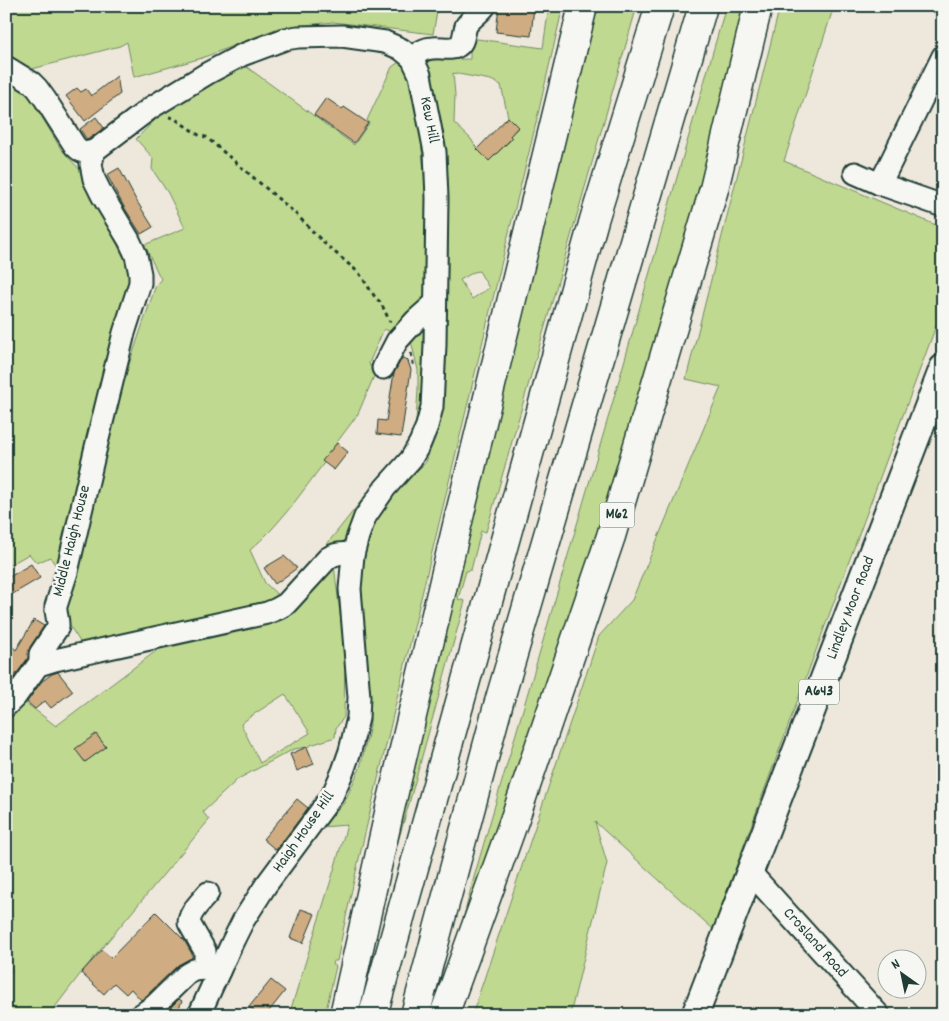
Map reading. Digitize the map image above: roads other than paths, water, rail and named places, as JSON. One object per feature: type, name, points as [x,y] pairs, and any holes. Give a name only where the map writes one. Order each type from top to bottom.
[{"type":"highway","points":[[344,1015],[388,813],[583,6]]},
{"type":"highway","points":[[372,1015],[594,220],[660,6]]},
{"type":"highway","points":[[415,1015],[500,702],[703,6]]},
{"type":"highway","name":"M62","points":[[444,1015],[515,818],[611,536],[714,189],[758,6]]},
{"type":"main road","name":"Lindley Moor Road","points":[[695,1015],[943,368]]},
{"type":"street","points":[[6,67],[37,88],[79,150],[86,152],[94,151],[152,107],[242,55],[298,37],[342,36],[385,42],[401,49],[412,58],[423,50],[454,48],[460,44],[464,39],[467,24],[485,6]]},
{"type":"street","points":[[880,184],[943,56]]},
{"type":"street","name":"Kew Hill","points":[[365,518],[385,488],[411,459],[424,435],[433,397],[437,198],[435,152],[420,75],[412,58]]},
{"type":"street","name":"Middle Haigh House","points":[[6,706],[16,696],[41,661],[40,654],[58,627],[56,606],[67,572],[124,333],[140,283],[136,255],[94,179],[91,164],[94,151]]},
{"type":"street","points":[[855,173],[880,184],[943,206]]},
{"type":"street","points":[[383,368],[405,333],[434,303]]},
{"type":"street","name":"Haigh House Hill","points":[[199,1015],[211,970],[232,943],[243,921],[266,885],[332,796],[347,761],[356,729],[359,697],[350,589],[353,554],[365,518]]},
{"type":"street","points":[[41,661],[42,664],[267,613],[286,604],[333,554],[353,554]]},
{"type":"street","name":"Crosland Road","points":[[750,872],[879,1015]]},
{"type":"street","points":[[142,1015],[187,974],[194,970],[211,970],[205,958],[205,951],[189,923],[191,914],[208,893]]}]
